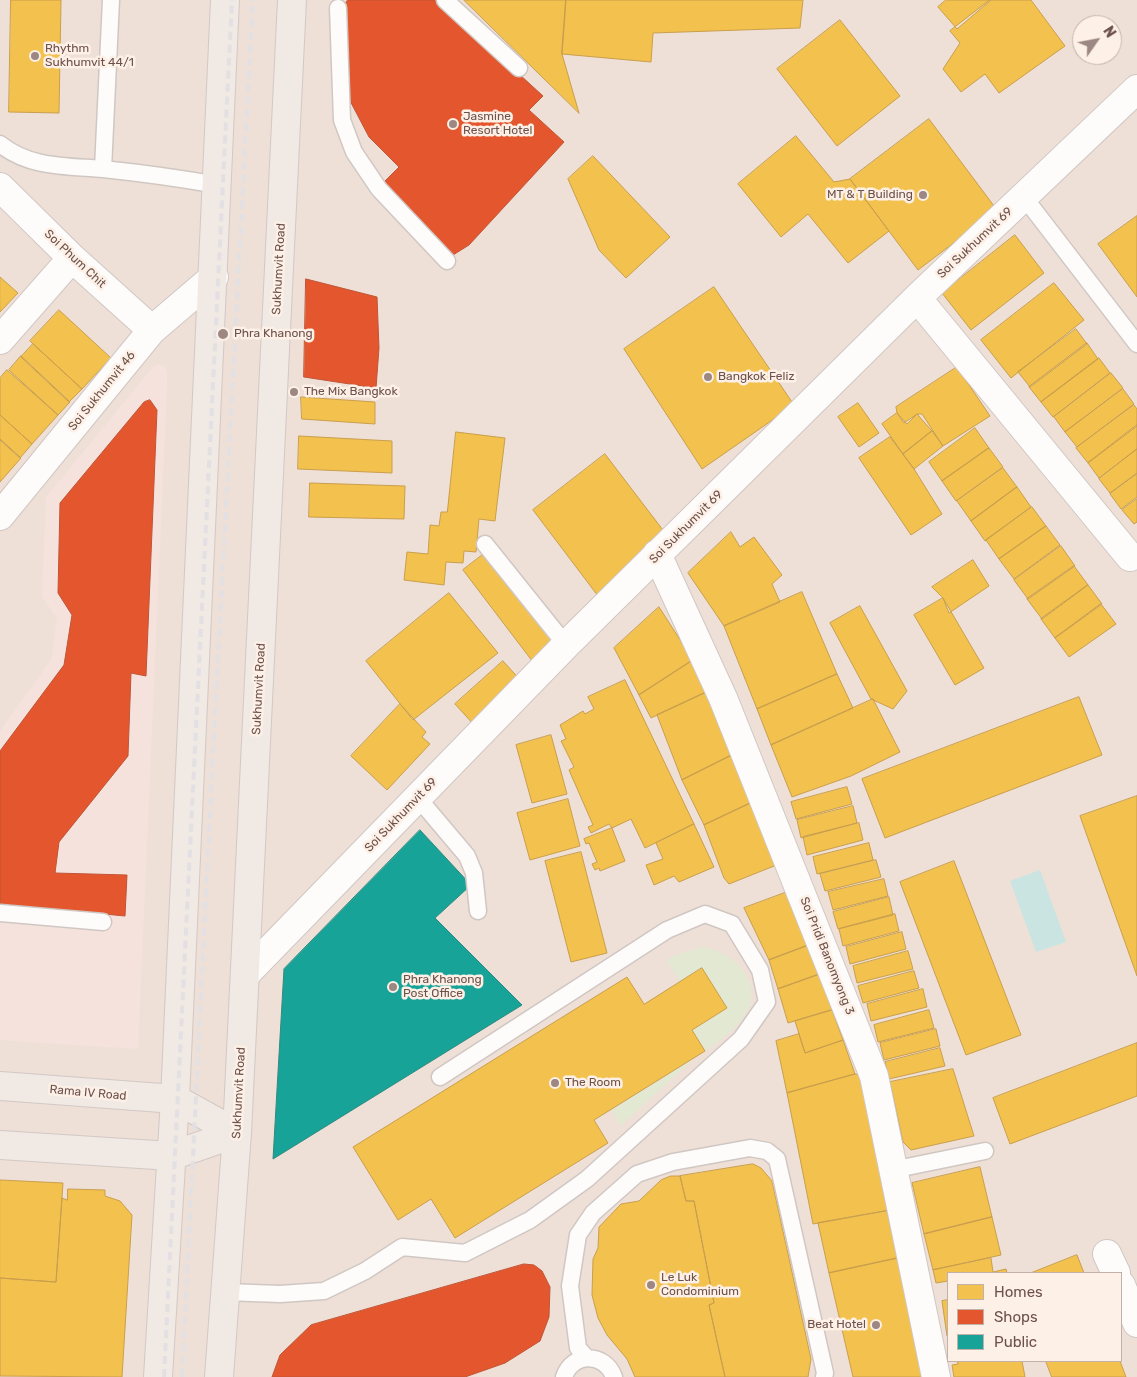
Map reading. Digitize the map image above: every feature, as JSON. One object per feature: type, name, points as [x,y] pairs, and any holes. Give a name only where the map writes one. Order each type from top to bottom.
[{"type":"main road","points":[[158,1377],[175,1099],[214,277],[225,0]]},
{"type":"main road","name":"Sukhumvit Road","points":[[219,1377],[237,1133],[292,0]]},
{"type":"main road","name":"Rama IV Road","points":[[0,1086],[175,1099]]},
{"type":"main road","points":[[175,1099],[237,1133]]},
{"type":"main road","points":[[0,1144],[171,1156],[237,1133]]},
{"type":"street","name":"Soi Sukhumvit 69","points":[[245,974],[566,645],[917,298],[1137,89]]},
{"type":"street","name":"Soi Phum Chit","points":[[0,187],[72,258],[152,330]]},
{"type":"street","points":[[0,340],[72,258]]},
{"type":"street","name":"Soi Sukhumvit 46","points":[[0,516],[152,330],[214,277]]},
{"type":"street","points":[[917,298],[1130,557]]},
{"type":"street","name":"Soi Pridi Banomyong 3","points":[[658,554],[723,698],[874,1076],[936,1377]]},
{"type":"street","points":[[1122,1287],[1137,1323]]},
{"type":"lane","points":[[103,169],[111,0]]},
{"type":"lane","points":[[445,0],[519,68]]},
{"type":"lane","points":[[341,3],[342,120],[354,152],[379,189],[447,261]]},
{"type":"lane","points":[[0,144],[10,152],[27,160],[217,186]]},
{"type":"lane","points":[[1024,197],[1136,342]]},
{"type":"lane","points":[[485,544],[566,645]]},
{"type":"lane","points":[[418,798],[467,856],[474,873],[478,911]]},
{"type":"lane","points":[[0,913],[103,922]]},
{"type":"lane","points":[[225,1292],[280,1294],[324,1291],[366,1272],[402,1248],[465,1253],[530,1220],[587,1179],[741,1040],[767,1002],[760,970],[732,924],[705,914],[667,930],[440,1077]]},
{"type":"lane","points":[[586,1357],[578,1348],[570,1286],[578,1235],[593,1212],[637,1174],[673,1162],[750,1148],[767,1151],[777,1159],[825,1373],[824,1377]]},
{"type":"lane","points":[[892,1170],[985,1151]]},
{"type":"lane","points":[[564,1377],[568,1367],[586,1357],[596,1358],[605,1363],[614,1377]]},
{"type":"shaded area","points":[[0,0],[1137,0],[1137,1377],[0,1377]]},
{"type":"shaded area","points":[[158,364],[164,366],[167,371],[167,385],[138,1049],[0,1040],[0,731],[52,658],[57,618],[42,597],[46,497],[153,367]]},
{"type":"green space","points":[[703,947],[715,950],[735,962],[744,972],[750,984],[751,996],[749,1007],[743,1018],[725,1036],[705,1051],[692,1030],[727,1008],[680,982],[667,960],[678,954]]},
{"type":"green space","points":[[696,1057],[620,1126],[612,1110]]},
{"type":"water","points":[[1040,870],[1066,942],[1036,952],[1010,881]]},
{"type":"building: Homes","name":"Rhythm Sukhumvit 44/1","points":[[11,0],[61,0],[59,113],[9,112]]},
{"type":"building: Homes","points":[[464,0],[566,0],[562,54],[579,113]]},
{"type":"building: Homes","points":[[566,0],[803,0],[800,28],[653,33],[651,62],[562,54]]},
{"type":"building: Homes","points":[[946,0],[991,0],[957,29],[938,7]]},
{"type":"building: Homes","points":[[990,0],[1031,0],[1065,46],[999,93],[985,74],[961,92],[943,69],[960,43],[950,31]]},
{"type":"building: Homes","points":[[840,20],[900,96],[837,146],[777,69]]},
{"type":"building: Homes","name":"MT & T Building","points":[[929,119],[997,210],[918,270],[850,179]]},
{"type":"building: Homes","points":[[796,136],[834,182],[850,179],[889,231],[848,263],[808,214],[781,237],[738,184]]},
{"type":"building: Homes","points":[[593,156],[670,237],[626,278],[599,250],[568,179]]},
{"type":"building: Homes","points":[[1137,216],[1137,297],[1098,244]]},
{"type":"building: Homes","points":[[1015,235],[1044,273],[971,330],[942,293]]},
{"type":"building: Homes","points":[[0,277],[18,293],[0,312]]},
{"type":"building: Homes","points":[[1054,283],[1084,320],[1011,378],[981,340]]},
{"type":"building: Homes","name":"Bangkok Feliz","points":[[714,287],[794,405],[702,469],[624,349]]},
{"type":"building: Homes","points":[[59,310],[111,358],[82,389],[30,341]]},
{"type":"building: Homes","points":[[1076,329],[1087,344],[1030,387],[1018,372]]},
{"type":"building: Homes","points":[[1087,343],[1098,359],[1041,402],[1029,387]]},
{"type":"building: Homes","points":[[33,344],[82,389],[69,402],[21,357]]},
{"type":"building: Homes","points":[[21,356],[70,402],[58,415],[9,370]]},
{"type":"building: Homes","points":[[1099,358],[1110,373],[1053,417],[1041,402]]},
{"type":"building: Homes","points":[[957,367],[990,416],[943,446],[922,414],[917,414],[907,424],[897,413],[896,407]]},
{"type":"building: Homes","points":[[7,370],[58,415],[32,444],[0,415],[0,378]]},
{"type":"building: Homes","points":[[1111,373],[1123,388],[1065,432],[1054,417]]},
{"type":"building: Homes","points":[[1123,389],[1134,404],[1077,447],[1065,432]]},
{"type":"building: Homes","points":[[301,397],[375,402],[375,424],[302,419]]},
{"type":"building: Homes","points":[[858,403],[879,433],[859,447],[838,417]]},
{"type":"building: Homes","points":[[1134,405],[1137,409],[1137,426],[1088,463],[1076,448]]},
{"type":"building: Homes","points":[[897,413],[904,423],[917,414],[932,431],[903,454],[882,424]]},
{"type":"building: Homes","points":[[0,415],[32,444],[20,458],[0,440]]},
{"type":"building: Homes","points":[[1137,425],[1137,449],[1099,478],[1088,463]]},
{"type":"building: Homes","points":[[975,428],[989,448],[942,481],[929,462]]},
{"type":"building: Homes","points":[[932,431],[943,446],[914,469],[903,454]]},
{"type":"building: Homes","points":[[456,432],[505,438],[495,521],[479,519],[476,552],[464,551],[463,563],[446,562],[444,585],[404,580],[407,552],[428,554],[430,525],[439,526],[441,512],[447,512]]},
{"type":"building: Homes","points":[[299,436],[392,441],[392,473],[298,469]]},
{"type":"building: Homes","points":[[890,437],[914,469],[942,514],[911,535],[859,458]]},
{"type":"building: Homes","points":[[0,439],[21,458],[0,482]]},
{"type":"building: Homes","points":[[989,448],[1003,467],[956,501],[942,481]]},
{"type":"building: Homes","points":[[1137,449],[1137,473],[1110,493],[1099,479]]},
{"type":"building: Homes","points":[[605,454],[669,538],[598,596],[533,510]]},
{"type":"building: Homes","points":[[1003,468],[1017,487],[971,521],[957,501]]},
{"type":"building: Homes","points":[[1137,474],[1137,497],[1121,509],[1110,494]]},
{"type":"building: Homes","points":[[310,483],[405,486],[404,519],[309,517]]},
{"type":"building: Homes","points":[[1017,487],[1031,507],[985,541],[971,521]]},
{"type":"building: Homes","points":[[1137,499],[1137,522],[1134,524],[1122,510]]},
{"type":"building: Homes","points":[[1032,507],[1046,526],[999,559],[986,540]]},
{"type":"building: Homes","points":[[1046,526],[1060,545],[1014,579],[999,559]]},
{"type":"building: Homes","points":[[731,532],[740,547],[754,537],[782,575],[772,584],[780,602],[724,626],[688,573]]},
{"type":"building: Homes","points":[[1061,546],[1075,566],[1028,599],[1014,580]]},
{"type":"building: Homes","points":[[485,553],[558,649],[536,666],[463,570]]},
{"type":"building: Homes","points":[[973,560],[989,586],[949,613],[943,598],[932,587]]},
{"type":"building: Homes","points":[[1074,566],[1088,585],[1042,619],[1027,599]]},
{"type":"building: Homes","points":[[1088,585],[1102,604],[1055,638],[1041,619]]},
{"type":"building: Homes","points":[[802,592],[837,674],[757,709],[724,626]]},
{"type":"building: Homes","points":[[449,593],[498,653],[413,720],[366,661]]},
{"type":"building: Homes","points":[[943,598],[984,668],[955,685],[914,615]]},
{"type":"building: Homes","points":[[1101,604],[1116,624],[1069,657],[1055,638]]},
{"type":"building: Homes","points":[[860,606],[907,691],[893,709],[871,699],[830,623]]},
{"type":"building: Homes","points":[[659,607],[693,660],[639,695],[614,648]]},
{"type":"building: Homes","points":[[693,660],[711,690],[651,718],[639,695]]},
{"type":"building: Homes","points":[[503,661],[523,683],[475,726],[455,704]]},
{"type":"building: Homes","points":[[837,674],[853,708],[771,745],[757,709]]},
{"type":"building: Homes","points":[[625,680],[694,824],[645,848],[631,819],[612,828],[609,824],[591,833],[588,827],[593,825],[569,770],[574,767],[561,741],[566,739],[560,725],[583,711],[585,714],[594,709],[588,697]]},
{"type":"building: Homes","points":[[711,690],[738,752],[682,780],[657,715]]},
{"type":"building: Homes","points":[[1079,697],[1102,755],[885,838],[862,779]]},
{"type":"building: Homes","points":[[873,699],[900,752],[851,776],[792,797],[771,745]]},
{"type":"building: Homes","points":[[400,704],[426,732],[422,737],[430,744],[387,790],[351,756]]},
{"type":"building: Homes","points":[[551,735],[567,794],[532,803],[516,745]]},
{"type":"building: Homes","points":[[738,752],[757,800],[704,825],[682,780]]},
{"type":"building: Homes","points":[[847,787],[852,804],[796,819],[791,802]]},
{"type":"building: Homes","points":[[1137,796],[1137,976],[1080,816]]},
{"type":"building: Homes","points":[[568,799],[580,846],[530,860],[517,813]]},
{"type":"building: Homes","points":[[757,800],[779,864],[729,884],[724,878],[704,825]]},
{"type":"building: Homes","points":[[853,806],[857,823],[801,838],[797,820]]},
{"type":"building: Homes","points":[[859,823],[863,840],[807,855],[803,837]]},
{"type":"building: Homes","points":[[694,824],[714,867],[679,882],[674,876],[654,885],[646,865],[663,859],[656,843]]},
{"type":"building: Homes","points":[[612,828],[625,861],[600,871],[599,868],[595,870],[592,864],[597,862],[589,843],[586,844],[584,839]]},
{"type":"building: Homes","points":[[869,843],[873,860],[817,874],[813,857]]},
{"type":"building: Homes","points":[[581,852],[607,953],[571,962],[545,861]]},
{"type":"building: Homes","points":[[876,860],[881,877],[825,891],[820,874]]},
{"type":"building: Homes","points":[[954,861],[1021,1035],[966,1055],[900,882]]},
{"type":"building: Homes","points":[[884,879],[888,896],[833,910],[828,892]]},
{"type":"building: Homes","points":[[790,891],[809,945],[769,960],[744,908]]},
{"type":"building: Homes","points":[[889,897],[893,915],[838,929],[833,912]]},
{"type":"building: Homes","points":[[895,914],[899,931],[843,946],[839,929]]},
{"type":"building: Homes","points":[[902,932],[906,949],[850,964],[846,947]]},
{"type":"building: Homes","points":[[809,945],[820,974],[778,989],[769,960]]},
{"type":"building: Homes","points":[[908,951],[913,969],[857,983],[853,966]]},
{"type":"building: Homes","name":"The Room","points":[[702,968],[727,1008],[692,1030],[705,1051],[594,1120],[608,1143],[455,1238],[431,1199],[398,1220],[353,1147],[627,977],[644,1004]]},
{"type":"building: Homes","points":[[914,971],[919,988],[863,1003],[858,986]]},
{"type":"building: Homes","points":[[820,974],[832,1010],[788,1023],[778,989]]},
{"type":"building: Homes","points":[[923,989],[927,1007],[871,1021],[867,1004]]},
{"type":"building: Homes","points":[[832,1010],[843,1040],[805,1053],[795,1021]]},
{"type":"building: Homes","points":[[929,1010],[934,1028],[878,1042],[874,1025]]},
{"type":"building: Homes","points":[[936,1029],[940,1046],[884,1060],[880,1043]]},
{"type":"building: Homes","points":[[799,1034],[805,1053],[843,1040],[855,1074],[787,1093],[776,1041]]},
{"type":"building: Homes","points":[[1137,1043],[1137,1096],[1010,1144],[993,1098]]},
{"type":"building: Homes","points":[[940,1048],[945,1066],[889,1079],[885,1062]]},
{"type":"building: Homes","points":[[953,1069],[974,1136],[911,1150],[903,1142],[890,1082]]},
{"type":"building: Homes","points":[[855,1074],[860,1075],[890,1210],[813,1224],[787,1093]]},
{"type":"building: Homes","name":"Le Luk Condominium","points":[[753,1164],[761,1168],[772,1181],[811,1359],[808,1377],[725,1377],[709,1305],[714,1303],[694,1201],[686,1201],[680,1176]]},
{"type":"building: Homes","points":[[980,1167],[992,1217],[924,1234],[912,1183]]},
{"type":"building: Homes","name":"Le Luk Condominium","points":[[671,1176],[680,1176],[686,1201],[694,1201],[714,1303],[709,1305],[725,1377],[635,1377],[627,1359],[607,1335],[598,1318],[592,1295],[593,1259],[598,1248],[599,1227],[621,1204],[639,1201],[661,1180]]},
{"type":"building: Homes","points":[[0,1180],[63,1183],[56,1282],[0,1278]]},
{"type":"building: Homes","points":[[68,1189],[105,1190],[105,1196],[120,1201],[132,1215],[122,1377],[0,1376],[0,1278],[56,1282],[62,1198],[67,1200]]},
{"type":"building: Homes","points":[[887,1211],[898,1258],[829,1273],[818,1223]]},
{"type":"building: Homes","points":[[992,1217],[1001,1255],[933,1270],[924,1234]]},
{"type":"building: Homes","points":[[1077,1255],[1084,1272],[1034,1272]]},
{"type":"building: Homes","name":"Beat Hotel","points":[[898,1258],[922,1377],[853,1377],[829,1273]]},
{"type":"building: Homes","points":[[991,1258],[993,1272],[947,1272],[947,1281],[936,1283],[933,1270]]},
{"type":"building: Homes","points":[[1006,1269],[1007,1272],[993,1272]]},
{"type":"building: Homes","points":[[947,1300],[947,1336],[942,1301]]},
{"type":"building: Homes","points":[[957,1362],[1022,1362],[1025,1377],[954,1377],[952,1365],[958,1364]]},
{"type":"building: Homes","points":[[1046,1362],[1120,1362],[1126,1377],[1052,1377]]},
{"type":"building: Shops","name":"Jasmine Resort Hotel","points":[[348,0],[438,0],[543,96],[529,110],[564,142],[469,245],[453,255],[384,182],[399,167],[369,137],[347,95],[341,9]]},
{"type":"building: Shops","points":[[306,279],[377,297],[379,348],[376,388],[304,377]]},
{"type":"building: Shops","points":[[150,400],[157,410],[146,676],[131,673],[128,756],[59,842],[55,873],[127,875],[125,916],[0,904],[0,751],[64,665],[72,615],[58,593],[60,503],[144,402]]},
{"type":"building: Shops","points":[[524,1264],[534,1265],[542,1271],[550,1287],[549,1317],[540,1341],[505,1363],[465,1377],[272,1377],[280,1355],[311,1325]]},
{"type":"building: Public","name":"Phra Khanong Post Office","points":[[420,830],[471,885],[435,918],[522,1005],[273,1159],[284,969]]},
{"type":"railway","points":[[164,1377],[232,0]]},
{"type":"railway","points":[[182,1377],[253,0]]},
{"type":"place","name":"Rhythm Sukhumvit 44/1","points":[[35,56]]},
{"type":"place","name":"Jasmine Resort Hotel","points":[[453,124]]},
{"type":"place","name":"MT & T Building","points":[[923,195]]},
{"type":"place","name":"Phra Khanong","points":[[223,334]]},
{"type":"place","name":"Bangkok Feliz","points":[[708,377]]},
{"type":"place","name":"The Mix Bangkok","points":[[294,392]]},
{"type":"place","name":"Phra Khanong Post Office","points":[[393,987]]},
{"type":"place","name":"The Room","points":[[555,1083]]},
{"type":"place","name":"Le Luk Condominium","points":[[651,1285]]},
{"type":"place","name":"Beat Hotel","points":[[876,1325]]}]
